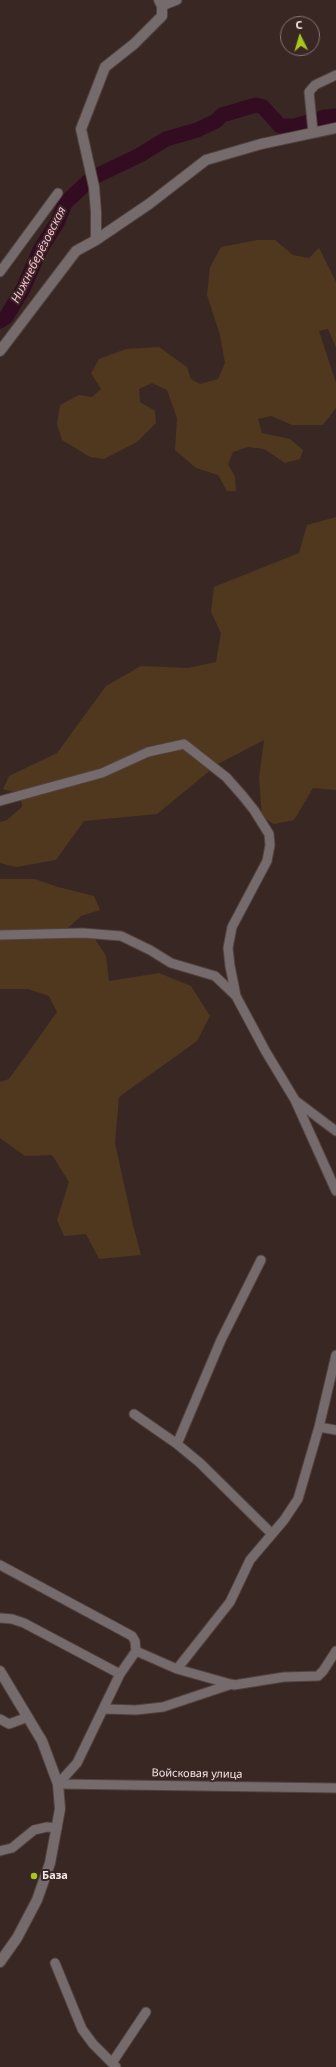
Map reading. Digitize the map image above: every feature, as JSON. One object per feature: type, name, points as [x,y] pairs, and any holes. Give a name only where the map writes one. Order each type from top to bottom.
[{"type":"street","points":[[96,240],[94,187],[81,129],[105,67],[134,44],[162,16],[161,3],[177,0]]},
{"type":"street","points":[[313,132],[309,92],[315,85],[336,75]]},
{"type":"street","points":[[0,351],[76,251],[96,240],[206,160],[261,144],[336,128]]},
{"type":"street","points":[[0,272],[58,193]]},
{"type":"street","points":[[0,801],[102,773],[148,752],[184,744],[226,777],[254,810],[269,834],[270,845],[267,861],[232,927],[228,948],[236,996],[266,1052],[295,1100],[336,1191]]},
{"type":"street","points":[[0,935],[82,933],[121,936],[150,950],[171,963],[215,976],[236,996]]},
{"type":"street","points":[[295,1100],[336,1131]]},
{"type":"street","points":[[178,1444],[221,1340],[261,1260]]},
{"type":"street","points":[[177,1669],[230,1602],[239,1580],[250,1560],[272,1534],[298,1499],[319,1427],[336,1354]]},
{"type":"street","points":[[134,1414],[178,1444],[226,1487],[272,1534]]},
{"type":"street","points":[[319,1427],[336,1430]]},
{"type":"street","points":[[0,1565],[132,1636],[135,1641],[136,1651],[120,1674],[105,1709],[77,1762],[58,1784]]},
{"type":"street","points":[[0,1618],[12,1619],[24,1623],[120,1674]]},
{"type":"street","points":[[136,1651],[177,1669],[232,1684]]},
{"type":"street","points":[[105,1709],[130,1710],[163,1707],[232,1684],[284,1677],[318,1676],[324,1671],[336,1651]]},
{"type":"street","points":[[0,1671],[42,1741],[58,1784],[60,1809],[58,1828],[50,1864],[37,1900],[17,1938],[0,1962]]},
{"type":"street","points":[[0,1719],[9,1724],[28,1717]]},
{"type":"street","name":"Войсковая улица","points":[[58,1784],[336,1788]]},
{"type":"street","points":[[0,1851],[12,1848],[34,1830],[47,1827],[58,1828]]},
{"type":"street","points":[[55,1962],[82,2029],[93,2044],[114,2065],[146,2012]]},
{"type":"shaded area","points":[[258,240],[275,240],[293,255],[309,258],[319,248],[336,282],[336,347],[328,329],[319,331],[336,383],[336,408],[323,425],[292,425],[271,416],[258,419],[262,433],[290,439],[303,450],[300,459],[285,463],[264,449],[248,447],[233,452],[228,464],[235,477],[236,491],[227,491],[218,475],[196,468],[175,450],[177,418],[167,390],[152,383],[139,389],[140,402],[155,411],[156,423],[137,442],[104,459],[90,457],[62,440],[57,424],[60,405],[79,395],[92,397],[101,389],[91,373],[99,359],[126,349],[159,347],[187,367],[191,379],[200,384],[218,379],[225,363],[220,335],[207,295],[210,267],[221,247]]},
{"type":"shaded area","points":[[336,517],[336,790],[313,788],[294,820],[274,824],[262,817],[259,778],[264,740],[218,764],[157,814],[84,821],[56,860],[16,867],[0,863],[0,822],[7,820],[22,807],[21,794],[3,789],[9,776],[57,753],[106,686],[141,666],[188,668],[216,662],[221,633],[211,612],[214,587],[299,553],[307,525]]},
{"type":"shaded area","points":[[0,879],[35,879],[58,887],[94,896],[100,910],[81,916],[57,938],[93,936],[106,956],[109,981],[159,973],[191,986],[210,1016],[197,1041],[119,1097],[115,1143],[141,1255],[99,1259],[86,1234],[64,1236],[57,1220],[69,1182],[52,1155],[25,1156],[0,1138],[0,1082],[9,1079],[57,1012],[49,996],[28,989],[0,989]]},
{"type":"waterway","name":"Нижнеберёзовская","points":[[0,321],[6,317],[23,289],[40,250],[58,221],[65,203],[92,178],[140,155],[166,139],[197,130],[216,121],[222,115],[256,105],[263,107],[280,126],[295,126],[325,117],[336,116]]},
{"type":"place","name":"База","points":[[34,1876]]}]
